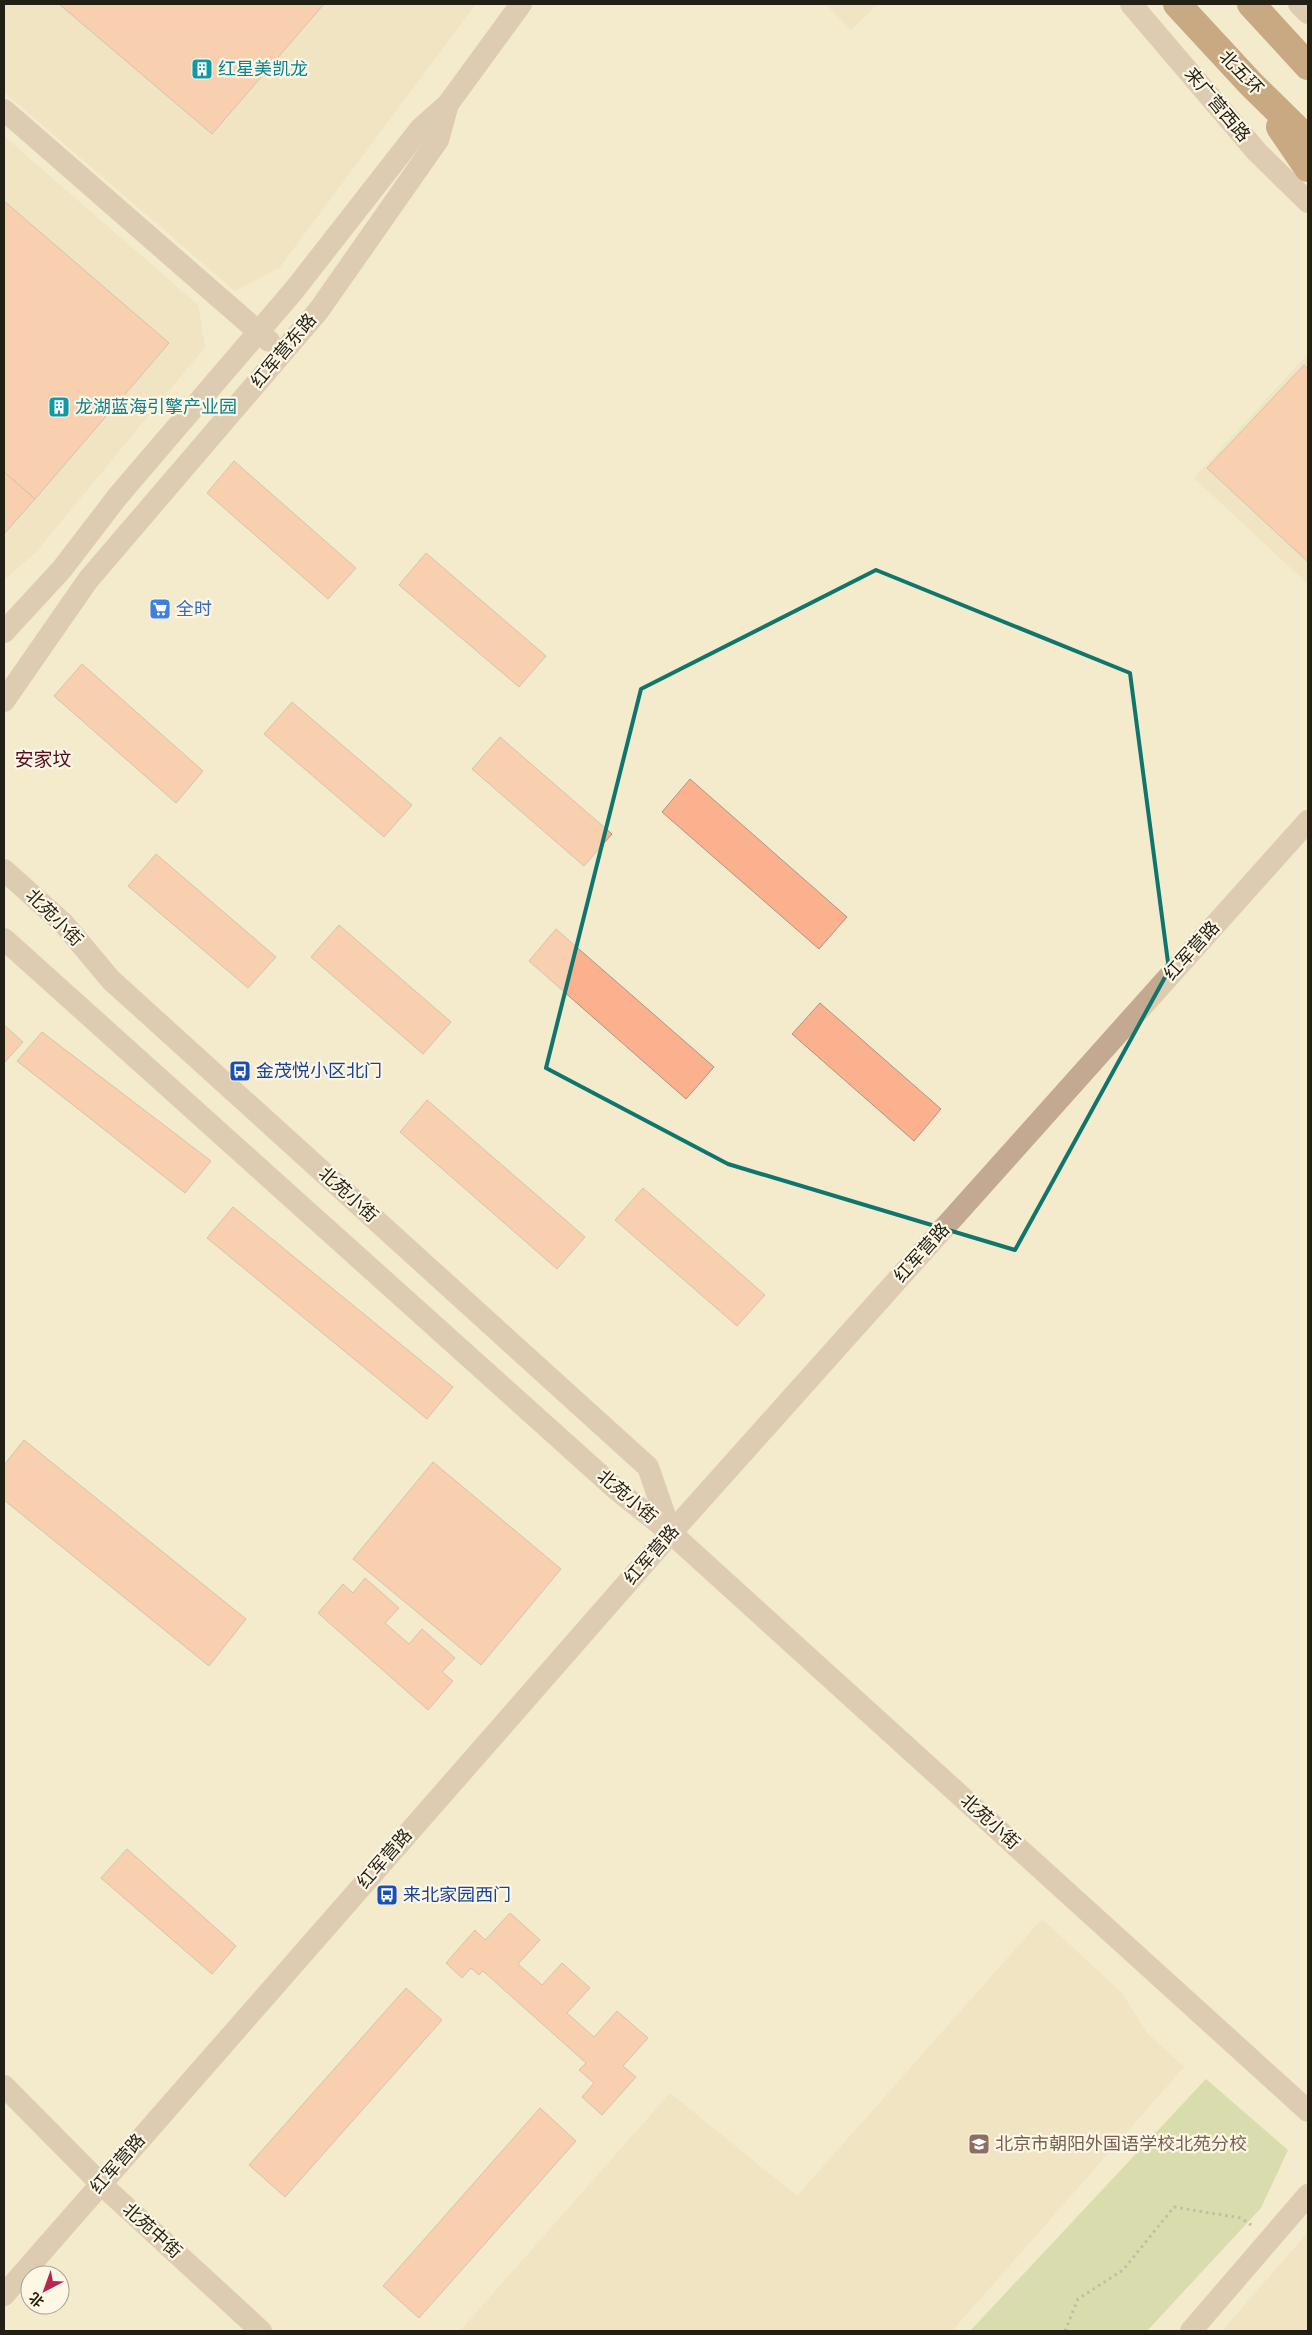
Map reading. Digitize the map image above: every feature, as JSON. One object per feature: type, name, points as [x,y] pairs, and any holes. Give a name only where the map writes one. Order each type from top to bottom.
[{"type":"highway","name":"北五环","points":[[1177,4],[1251,84],[1308,140]]},
{"type":"highway","points":[[1251,4],[1308,66]]},
{"type":"highway","points":[[1251,84],[1308,168]]},
{"type":"street","name":"红军营东路","points":[[4,632],[62,568],[118,496],[295,289],[420,129],[448,104],[521,4]]},
{"type":"street","name":"来广营西路","points":[[1131,4],[1256,152],[1308,202]]},
{"type":"street","points":[[1299,4],[1308,13]]},
{"type":"street","name":"红军营东路","points":[[4,701],[88,580],[319,310],[438,140],[448,104]]},
{"type":"street","points":[[4,110],[283,353]]},
{"type":"street","name":"红军营路","points":[[4,2295],[671,1533],[1308,821]]},
{"type":"street","name":"北苑小街","points":[[4,870],[64,924],[111,980],[648,1467],[671,1533]]},
{"type":"street","name":"北苑小街","points":[[4,939],[617,1490],[671,1533],[1308,2111]]},
{"type":"street","name":"北苑中街","points":[[4,2086],[101,2184],[261,2331]]},
{"type":"street","points":[[1191,2331],[1308,2195]]},
{"type":"path","points":[[1065,2331],[1078,2299],[1124,2270],[1174,2207],[1241,2218],[1270,2240]]},
{"type":"highlighted area","points":[[876,570],[1130,673],[1169,970],[1015,1250],[728,1164],[546,1068],[641,689]]},
{"type":"shaded area","points":[[4,4],[476,4],[279,268],[235,291],[4,92]]},
{"type":"shaded area","points":[[825,4],[878,4],[851,30]]},
{"type":"shaded area","points":[[4,136],[198,305],[205,347],[36,552],[4,580]]},
{"type":"shaded area","points":[[1308,354],[1308,584],[1194,478]]},
{"type":"shaded area","name":"北京市朝阳外国语学校北苑分校","points":[[1042,1919],[1122,1993],[1146,2032],[1184,2067],[952,2331],[460,2331],[670,2093],[797,2196]]},
{"type":"shaded area","points":[[1308,2232],[1308,2331],[1222,2331]]},
{"type":"green space","points":[[1206,2079],[1288,2150],[1261,2208],[1147,2331],[970,2331]]},
{"type":"building","name":"红星美凯龙","points":[[59,4],[324,4],[212,134]]},
{"type":"building","name":"龙湖蓝海引擎产业园","points":[[4,201],[169,343],[35,499],[4,472]]},
{"type":"building","points":[[1304,365],[1308,369],[1308,562],[1207,468]]},
{"type":"building","points":[[234,461],[356,568],[328,599],[207,493]]},
{"type":"building","points":[[4,472],[35,499],[4,534]]},
{"type":"building","points":[[426,553],[546,656],[519,687],[399,585]]},
{"type":"building","points":[[82,664],[203,771],[176,803],[54,696]]},
{"type":"building","points":[[292,702],[412,805],[384,837],[264,734]]},
{"type":"building","points":[[500,737],[612,834],[584,866],[472,769]]},
{"type":"building","points":[[690,779],[847,917],[819,949],[662,812]]},
{"type":"building","points":[[156,854],[276,957],[248,988],[128,886]]},
{"type":"building","points":[[339,925],[451,1022],[423,1054],[311,957]]},
{"type":"building","points":[[556,929],[714,1067],[686,1099],[529,961]]},
{"type":"building","points":[[820,1003],[941,1109],[914,1141],[792,1034]]},
{"type":"building","points":[[4,1025],[23,1042],[4,1063]]},
{"type":"building","points":[[42,1032],[211,1161],[185,1193],[17,1061]]},
{"type":"building","points":[[427,1100],[585,1237],[557,1269],[400,1132]]},
{"type":"building","points":[[643,1188],[765,1295],[737,1326],[615,1220]]},
{"type":"building","points":[[233,1207],[453,1387],[427,1419],[207,1238]]},
{"type":"building","points":[[24,1440],[246,1619],[209,1666],[4,1500],[4,1465]]},
{"type":"building","points":[[433,1462],[561,1569],[481,1665],[353,1559]]},
{"type":"building","points":[[365,1578],[399,1608],[385,1623],[409,1644],[422,1629],[455,1658],[442,1672],[453,1681],[428,1710],[318,1613],[343,1584],[353,1593]]},
{"type":"building","points":[[127,1849],[236,1946],[212,1974],[101,1878]]},
{"type":"building","points":[[510,1913],[540,1940],[518,1964],[542,1985],[562,1963],[590,1988],[567,2013],[594,2037],[617,2011],[648,2038],[623,2066],[636,2077],[602,2115],[582,2097],[594,2083],[579,2070],[586,2063],[483,1971],[479,1975],[471,1968],[462,1978],[446,1963],[475,1930],[485,1940]]},
{"type":"building","points":[[406,1988],[442,2020],[285,2197],[249,2165]]},
{"type":"building","points":[[540,2108],[576,2141],[419,2318],[383,2286]]},
{"type":"place","name":"红星美凯龙","points":[[202,69]]},
{"type":"place","name":"龙湖蓝海引擎产业园","points":[[59,407]]},
{"type":"place","name":"全时","points":[[160,609]]},
{"type":"place","name":"金茂悦小区北门","points":[[240,1071]]},
{"type":"place","name":"来北家园西门","points":[[387,1895]]},
{"type":"place","name":"北京市朝阳外国语学校北苑分校","points":[[979,2144]]},
{"type":"district","name":"安家坟","points":[[43,760]]}]
